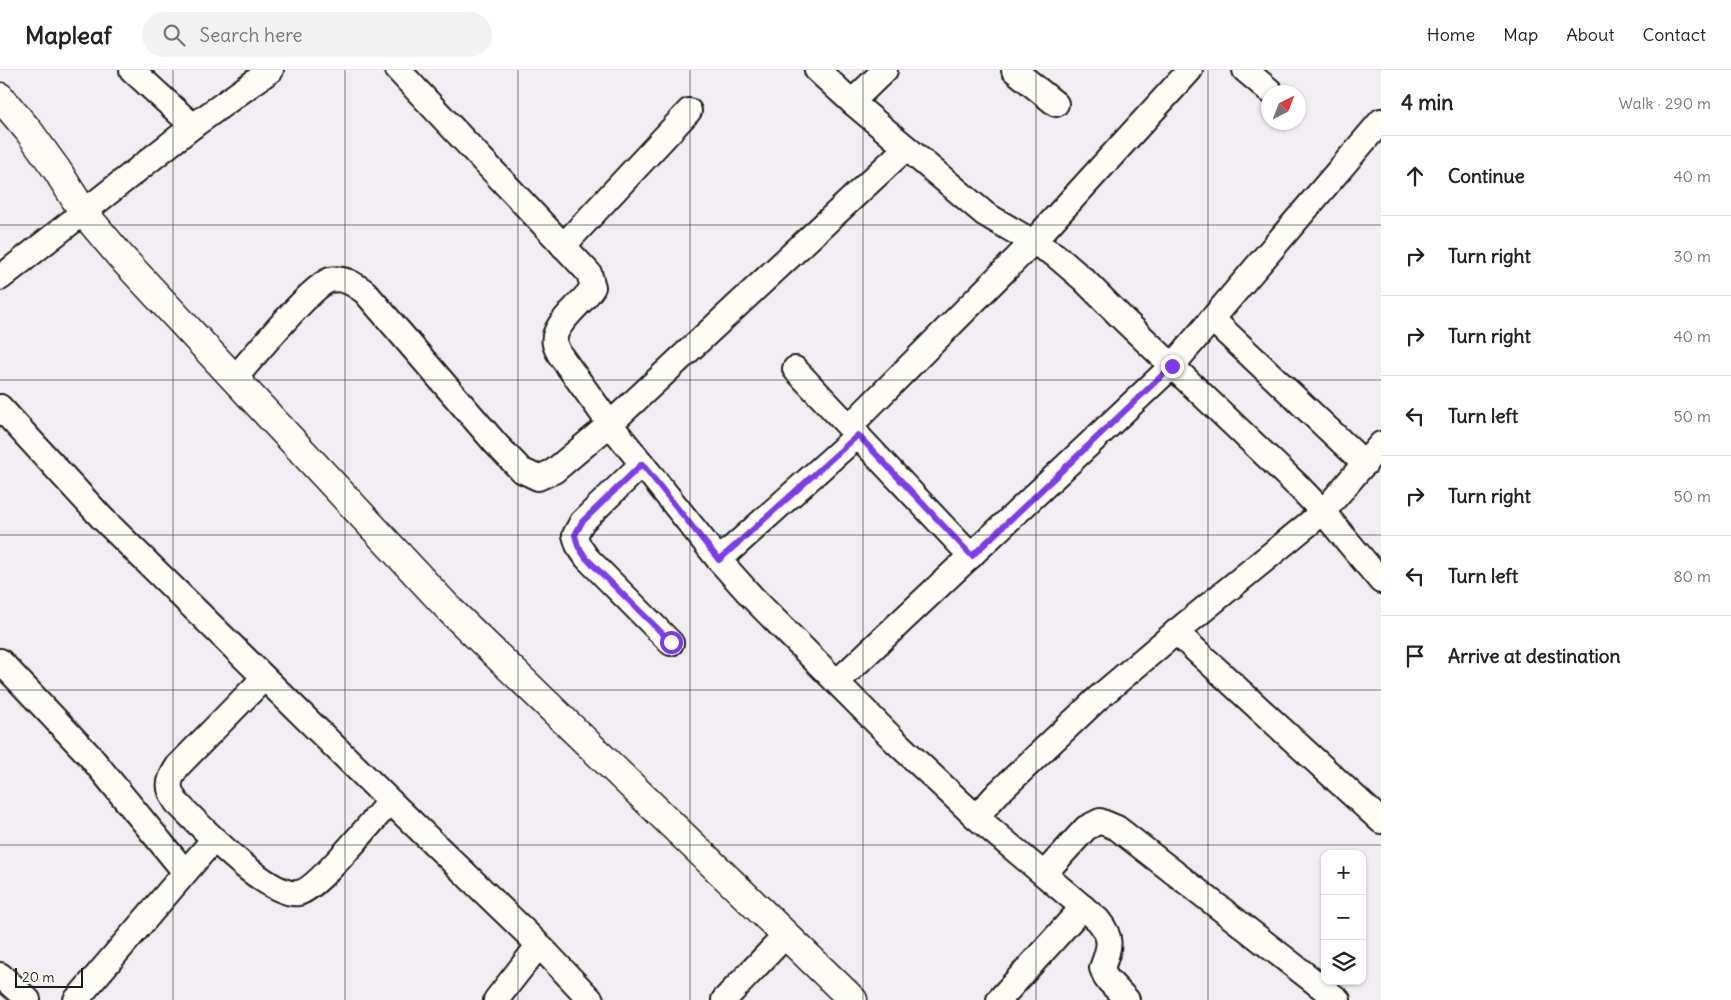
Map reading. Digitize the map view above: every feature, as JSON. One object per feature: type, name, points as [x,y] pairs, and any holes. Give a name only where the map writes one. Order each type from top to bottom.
[{"type":"street","points":[[132,70],[193,126]]},
{"type":"street","points":[[0,278],[193,126],[271,70]]},
{"type":"street","points":[[398,70],[589,273],[593,287],[559,327],[556,332],[555,343],[560,355],[610,424],[719,560],[752,598],[896,742],[976,817],[1084,907],[1107,930],[1110,942],[1108,954],[1102,968],[1106,978],[1127,1000]]},
{"type":"street","points":[[818,70],[852,102],[985,214],[1055,255],[1084,280],[1323,512],[1381,581]]},
{"type":"street","points":[[852,102],[885,70]]},
{"type":"street","points":[[1014,70],[1056,104]]},
{"type":"street","points":[[719,560],[854,431],[1033,242],[1190,70]]},
{"type":"street","points":[[1245,70],[1263,85]]},
{"type":"street","points":[[0,96],[57,170],[84,213],[121,257],[451,611],[853,1000]]},
{"type":"street","points":[[562,246],[689,111]]},
{"type":"street","points":[[837,682],[1172,366],[1381,121]]},
{"type":"street","points":[[234,379],[312,292],[329,280],[348,280],[364,292],[496,444],[521,470],[538,478],[554,471],[610,424],[906,148]]},
{"type":"street","points":[[976,817],[998,793],[1097,699],[1323,512],[1376,453],[1212,319]]},
{"type":"street","points":[[795,368],[972,556]]},
{"type":"street","points":[[0,407],[102,518],[539,946],[583,997]]},
{"type":"street","points":[[642,464],[582,522],[575,535],[578,546],[586,558],[671,642]]},
{"type":"street","points":[[1176,632],[1381,821]]},
{"type":"street","points":[[0,662],[89,755],[185,872]]},
{"type":"street","points":[[264,678],[178,766],[170,777],[169,792],[177,803],[214,839],[250,870],[274,887],[288,893],[300,893],[318,881],[390,802]]},
{"type":"street","points":[[1044,874],[1086,828],[1100,821],[1117,828],[1338,1000]]},
{"type":"street","points":[[76,1000],[214,839]]},
{"type":"street","points":[[999,1000],[1084,907]]},
{"type":"street","points":[[724,1000],[786,935]]},
{"type":"street","points":[[496,1000],[539,946]]},
{"type":"street","points":[[0,975],[28,1000]]},
{"type":"route","points":[[671,642],[586,558],[578,546],[575,535],[582,522],[642,464],[719,560],[858,435],[972,556],[1172,366]]}]
